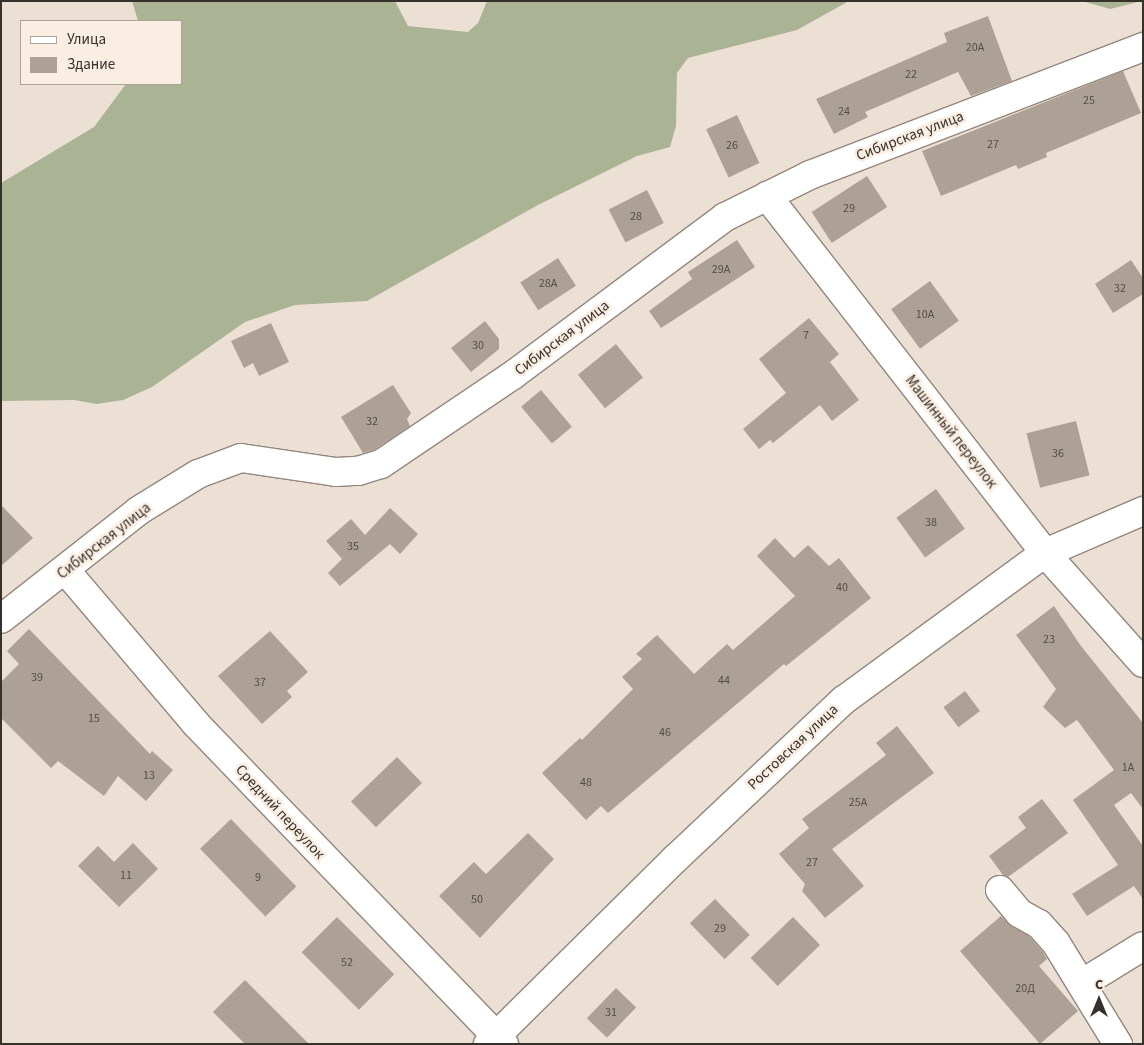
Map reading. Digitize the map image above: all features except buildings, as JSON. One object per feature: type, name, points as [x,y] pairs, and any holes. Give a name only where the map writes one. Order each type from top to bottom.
[{"type":"street","name":"Сибирская улица","points":[[1,619],[66,571],[138,511],[220,463],[241,458],[336,472],[358,471],[381,464],[513,375],[725,217],[810,175],[1143,47]]},
{"type":"street","name":"Машинный переулок","points":[[767,196],[1045,553],[1143,663]]},
{"type":"street","name":"Ростовская улица","points":[[496,1041],[818,722],[1045,553],[1143,511]]},
{"type":"street","name":"Средний переулок","points":[[66,571],[196,724],[496,1041]]},
{"type":"street","points":[[1000,890],[1019,913],[1039,924],[1051,936],[1083,983],[1118,1044]]},
{"type":"street","points":[[1083,983],[1143,946]]},
{"type":"green space","points":[[132,1],[395,1],[408,26],[468,32],[478,23],[487,1],[849,1],[797,30],[688,58],[677,73],[676,126],[670,147],[637,156],[538,205],[367,301],[295,305],[245,322],[152,387],[123,400],[97,404],[74,400],[1,401],[1,183],[94,127],[125,85],[182,85],[182,20],[138,20]]},
{"type":"green space","points":[[1082,1],[1142,1],[1110,9]]}]
